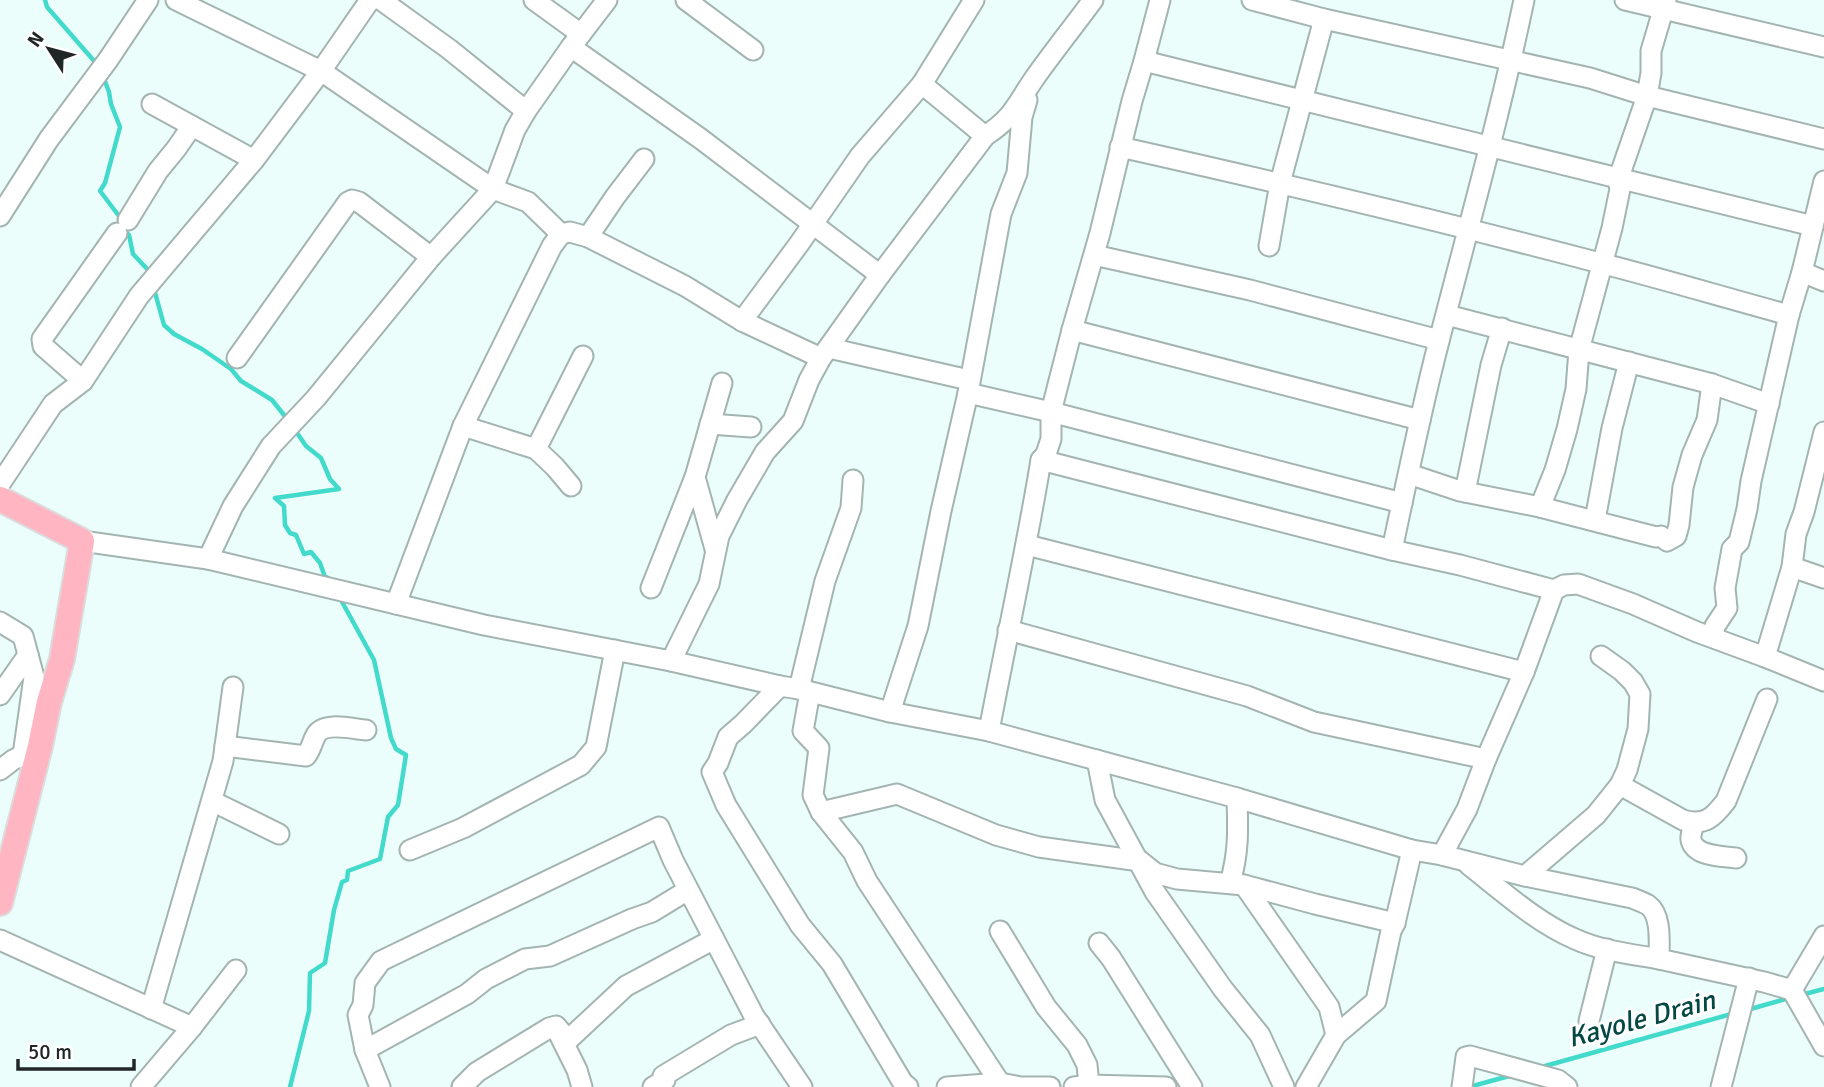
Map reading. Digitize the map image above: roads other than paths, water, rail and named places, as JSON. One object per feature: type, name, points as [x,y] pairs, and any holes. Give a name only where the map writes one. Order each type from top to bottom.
[{"type":"main road","points":[[0,499],[82,541],[62,659],[31,750],[0,902]]},
{"type":"street","points":[[0,216],[49,139],[148,0]]},
{"type":"street","points":[[176,0],[321,71],[493,189],[528,202],[561,234]]},
{"type":"street","points":[[0,484],[53,404],[83,381],[139,296],[254,160],[370,0]]},
{"type":"street","points":[[380,0],[449,49],[526,111]]},
{"type":"street","points":[[534,0],[576,41],[880,275]]},
{"type":"street","points":[[208,559],[226,520],[271,446],[316,398],[431,257],[493,189],[515,130],[526,111],[607,0]]},
{"type":"street","points":[[687,0],[753,50]]},
{"type":"street","points":[[742,321],[860,156],[922,84],[974,0]]},
{"type":"street","points":[[671,661],[709,584],[719,536],[737,500],[765,452],[793,421],[809,380],[825,353],[985,136],[1002,125],[1013,113],[1033,80],[1093,0]]},
{"type":"street","points":[[989,731],[1027,545],[1041,460],[1051,439],[1051,412],[1160,0]]},
{"type":"street","points":[[1252,0],[1324,19],[1590,78],[1647,96],[1824,139]]},
{"type":"street","points":[[1392,550],[1439,340],[1490,146],[1524,0]]},
{"type":"street","points":[[1625,0],[1665,5],[1824,47]]},
{"type":"street","points":[[1540,507],[1567,429],[1576,389],[1579,350],[1612,228],[1620,189],[1618,180],[1647,96],[1651,51],[1665,5]]},
{"type":"street","points":[[1269,246],[1280,183],[1324,19]]},
{"type":"street","points":[[1144,61],[1813,226]]},
{"type":"street","points":[[890,712],[918,626],[1001,214],[1017,173],[1022,117],[1033,80]]},
{"type":"street","points":[[922,84],[985,136]]},
{"type":"street","points":[[152,104],[254,160]]},
{"type":"street","points":[[83,381],[43,346],[42,339],[192,126]]},
{"type":"street","points":[[1121,147],[1280,183],[1603,263],[1789,316]]},
{"type":"street","points":[[588,237],[644,159]]},
{"type":"street","points":[[1713,637],[1714,626],[1727,608],[1725,588],[1732,549],[1739,542],[1789,316],[1824,181]]},
{"type":"street","points":[[237,358],[348,202],[359,202],[431,257]]},
{"type":"street","points":[[396,604],[463,426],[552,246],[561,234],[570,232],[588,237],[685,286],[742,321],[825,353],[968,386],[1051,412],[1402,503]]},
{"type":"street","points":[[1094,255],[1250,290],[1439,340]]},
{"type":"street","points":[[1802,272],[1824,281]]},
{"type":"street","points":[[1447,315],[1712,384],[1769,404]]},
{"type":"street","points":[[1465,492],[1491,365],[1502,328]]},
{"type":"street","points":[[1072,330],[1420,420]]},
{"type":"street","points":[[536,449],[583,356]]},
{"type":"street","points":[[1595,520],[1612,428],[1629,362]]},
{"type":"street","points":[[651,588],[695,477],[722,383]]},
{"type":"street","points":[[1409,474],[1465,492],[1661,536],[1667,541],[1676,536],[1683,487],[1692,455],[1707,420],[1712,384]]},
{"type":"street","points":[[710,424],[751,427]]},
{"type":"street","points":[[463,426],[536,449],[571,486]]},
{"type":"street","points":[[1765,657],[1792,567],[1796,534],[1819,473],[1824,432]]},
{"type":"street","points":[[1041,460],[1554,590],[1564,585],[1578,584],[1824,681]]},
{"type":"street","points":[[695,477],[716,550]]},
{"type":"street","points":[[853,480],[851,508],[825,581],[796,689],[803,731],[819,748],[813,795],[821,812],[853,852],[867,881],[1000,1083]]},
{"type":"street","points":[[82,541],[208,559],[484,625],[671,661],[890,712],[989,731],[1237,798],[1412,850],[1632,898],[1647,904],[1654,911],[1659,959]]},
{"type":"street","points":[[1027,545],[1524,672]]},
{"type":"street","points":[[1792,567],[1824,578]]},
{"type":"street","points":[[1442,855],[1467,809],[1524,672],[1554,590]]},
{"type":"street","points":[[0,622],[23,636],[34,677],[31,750],[0,770]]},
{"type":"street","points":[[1008,630],[1247,696],[1314,722],[1486,759]]},
{"type":"street","points":[[410,850],[463,828],[581,765],[596,747],[615,650]]},
{"type":"street","points":[[0,695],[28,655]]},
{"type":"street","points":[[1525,876],[1596,815],[1620,785],[1627,770],[1638,729],[1640,694],[1633,682],[1601,656]]},
{"type":"street","points":[[151,1009],[223,761],[233,687]]},
{"type":"street","points":[[796,689],[728,737],[712,772],[726,805],[800,925],[832,964],[903,1083],[908,1087]]},
{"type":"street","points":[[1620,785],[1682,820],[1694,823],[1706,821],[1716,814],[1726,801],[1767,699]]},
{"type":"street","points":[[225,746],[306,756],[321,729],[331,727],[366,730]]},
{"type":"street","points":[[1097,760],[1105,800],[1155,892],[1223,989],[1261,1035],[1284,1087]]},
{"type":"street","points":[[821,812],[897,794],[996,835],[1039,847],[1140,861],[1155,873],[1177,879],[1237,884],[1395,923]]},
{"type":"street","points":[[1237,798],[1237,884],[1329,1007],[1336,1035]]},
{"type":"street","points":[[212,801],[279,834]]},
{"type":"street","points":[[1694,823],[1691,838],[1694,846],[1702,852],[1736,858]]},
{"type":"street","points":[[380,1087],[365,1050],[358,1015],[363,1005],[365,984],[381,961],[659,827],[688,890],[754,1016],[802,1087]]},
{"type":"street","points":[[1306,1087],[1336,1035],[1376,1001],[1412,850]]},
{"type":"street","points":[[1462,860],[1546,924],[1576,940],[1607,950],[1749,978],[1793,990],[1824,1046]]},
{"type":"street","points":[[365,1050],[525,959],[550,956],[652,912],[688,890]]},
{"type":"street","points":[[1000,931],[1046,1007],[1077,1045],[1087,1065],[1081,1086],[1166,1087]]},
{"type":"street","points":[[1793,990],[1824,937]]},
{"type":"street","points":[[556,1026],[568,1040],[626,986],[714,939]]},
{"type":"street","points":[[0,940],[192,1027]]},
{"type":"street","points":[[1099,943],[1192,1087]]},
{"type":"street","points":[[1589,1021],[1607,950]]},
{"type":"street","points":[[141,1087],[236,970]]},
{"type":"street","points":[[1721,1087],[1749,978]]},
{"type":"street","points":[[653,1087],[665,1080],[663,1076],[731,1035],[760,1024]]},
{"type":"street","points":[[462,1087],[477,1072],[556,1026]]},
{"type":"street","points":[[556,1026],[582,1087]]},
{"type":"street","points":[[1462,1087],[1466,1057],[1470,1056],[1558,1080],[1567,1087]]},
{"type":"street","points":[[947,1087],[1000,1083],[1021,1087],[1050,1087]]},
{"type":"waterway","name":"Kayole Drain","points":[[45,0],[47,7],[95,62]]},
{"type":"waterway","name":"Kayole Drain","points":[[103,76],[120,127],[105,183],[100,191],[121,222]]},
{"type":"waterway","name":"Kayole Drain","points":[[124,230],[129,235],[133,254],[150,272]]},
{"type":"waterway","name":"Kayole Drain","points":[[154,289],[164,325],[272,400],[288,420]]},
{"type":"waterway","name":"Kayole Drain","points":[[295,430],[306,446],[321,458],[330,479],[339,489],[275,498],[284,506],[285,525],[290,533],[296,535],[304,554],[311,552],[328,578]]},
{"type":"waterway","name":"Kayole Drain","points":[[290,1087],[309,1011],[310,973],[325,963],[334,910],[348,871],[380,859],[388,817],[398,805],[406,755],[396,749],[391,738],[374,660],[341,600]]},
{"type":"waterway","name":"Kayole Drain","points":[[1801,995],[1824,989]]},
{"type":"waterway","name":"Kayole Drain","points":[[1747,1010],[1789,998]]},
{"type":"waterway","name":"Kayole Drain","points":[[1538,1068],[1735,1013]]},
{"type":"waterway","name":"Kayole Drain","points":[[1469,1087],[1513,1075]]}]
